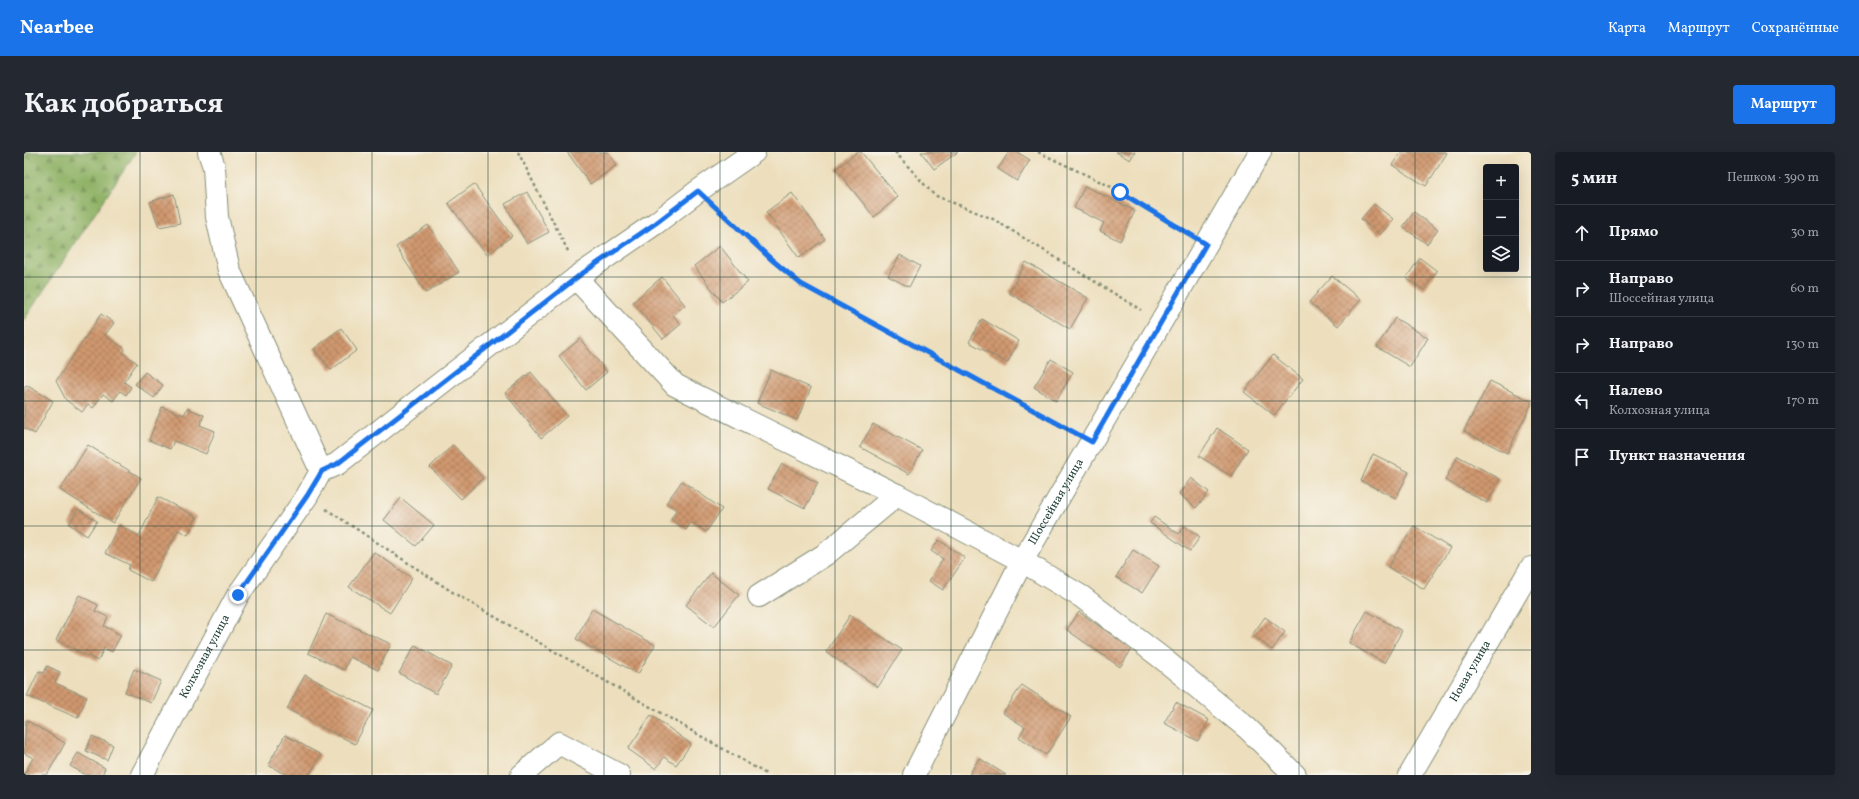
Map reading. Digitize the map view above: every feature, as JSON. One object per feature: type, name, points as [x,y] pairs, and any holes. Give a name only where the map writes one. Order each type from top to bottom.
[{"type":"street","points":[[209,152],[214,167],[217,217],[229,270],[322,471],[337,464],[578,277],[754,152]]},
{"type":"street","name":"Шоссейная улица","points":[[914,775],[1022,561],[1260,152]]},
{"type":"street","points":[[578,277],[675,385],[897,495],[1022,561],[1082,597],[1163,659],[1247,728],[1295,775]]},
{"type":"street","name":"Колхозная улица","points":[[142,775],[238,595],[307,496],[322,471]]},
{"type":"street","points":[[759,596],[826,554],[897,495]]},
{"type":"street","name":"Новая улица","points":[[1410,775],[1531,568]]},
{"type":"street","points":[[522,775],[559,743],[619,775]]},
{"type":"path","points":[[518,152],[578,277]]},
{"type":"path","points":[[895,152],[934,195],[993,219],[1161,322]]},
{"type":"path","points":[[1038,152],[1120,192],[1206,244]]},
{"type":"path","points":[[698,191],[771,259],[801,284],[1092,442]]},
{"type":"path","points":[[307,496],[457,595],[768,775]]},
{"type":"green space","points":[[24,152],[136,152],[24,320]]},
{"type":"building","points":[[567,152],[608,152],[617,165],[590,184]]},
{"type":"building","points":[[857,152],[861,152],[898,197],[874,217],[836,169]]},
{"type":"building","points":[[921,152],[958,152],[934,169]]},
{"type":"building","points":[[1009,152],[1017,152],[1030,160],[1017,181],[998,169]]},
{"type":"building","points":[[1116,152],[1135,152],[1130,160]]},
{"type":"building","points":[[1401,152],[1447,153],[1426,186],[1392,165]]},
{"type":"building","points":[[474,184],[512,236],[487,255],[448,203]]},
{"type":"building","points":[[1085,186],[1135,211],[1120,241],[1100,231],[1104,223],[1074,208]]},
{"type":"building","points":[[527,192],[549,232],[527,244],[505,204]]},
{"type":"building","points":[[792,193],[825,239],[799,258],[766,212]]},
{"type":"building","points":[[174,194],[180,223],[159,227],[150,202]]},
{"type":"building","points":[[1374,204],[1393,219],[1380,235],[1361,219]]},
{"type":"building","points":[[1414,212],[1438,230],[1427,244],[1403,227]]},
{"type":"building","points":[[428,225],[459,272],[426,293],[396,247]]},
{"type":"building","points":[[720,246],[748,282],[722,302],[694,266]]},
{"type":"building","points":[[900,255],[920,266],[909,287],[888,276]]},
{"type":"building","points":[[1420,258],[1437,271],[1424,290],[1406,278]]},
{"type":"building","points":[[1026,262],[1088,298],[1070,329],[1009,293]]},
{"type":"building","points":[[1332,276],[1361,300],[1338,326],[1309,302]]},
{"type":"building","points":[[662,277],[685,305],[673,315],[681,324],[663,339],[633,302]]},
{"type":"building","points":[[101,314],[114,323],[105,335],[125,349],[123,353],[137,363],[124,382],[131,387],[126,395],[120,391],[113,401],[103,394],[93,408],[88,404],[82,412],[66,400],[56,381]]},
{"type":"building","points":[[1395,318],[1428,338],[1410,367],[1377,347]]},
{"type":"building","points":[[982,319],[1019,341],[1007,363],[969,342]]},
{"type":"building","points":[[341,328],[357,350],[331,370],[314,349]]},
{"type":"building","points":[[580,339],[607,372],[586,390],[559,356]]},
{"type":"building","points":[[1273,355],[1303,379],[1274,415],[1244,392]]},
{"type":"building","points":[[1051,359],[1073,372],[1056,401],[1034,387]]},
{"type":"building","points":[[771,370],[811,388],[797,420],[757,403]]},
{"type":"building","points":[[145,372],[163,385],[154,398],[135,384]]},
{"type":"building","points":[[531,372],[567,416],[541,438],[505,393]]},
{"type":"building","points":[[1490,381],[1531,401],[1531,405],[1507,453],[1464,431]]},
{"type":"building","points":[[26,385],[53,401],[35,434],[24,428],[24,388]]},
{"type":"building","points":[[162,407],[184,415],[187,408],[204,415],[200,425],[215,431],[206,454],[174,441],[170,449],[149,440]]},
{"type":"building","points":[[873,424],[922,450],[909,474],[860,447]]},
{"type":"building","points":[[1217,428],[1248,449],[1231,476],[1199,456]]},
{"type":"building","points":[[88,445],[141,478],[113,523],[60,490]]},
{"type":"building","points":[[453,445],[483,478],[461,499],[430,467]]},
{"type":"building","points":[[1373,454],[1409,472],[1396,498],[1361,481]]},
{"type":"building","points":[[1458,456],[1500,479],[1487,503],[1445,480]]},
{"type":"building","points":[[782,464],[818,483],[805,508],[768,489]]},
{"type":"building","points":[[1191,478],[1209,492],[1196,508],[1179,494]]},
{"type":"building","points":[[682,481],[722,509],[706,532],[691,522],[686,530],[671,519],[677,510],[666,503]]},
{"type":"building","points":[[158,497],[197,517],[188,535],[178,530],[151,582],[128,570],[130,565],[105,553],[119,525],[139,536]]},
{"type":"building","points":[[401,498],[434,525],[416,546],[384,520]]},
{"type":"building","points":[[78,509],[97,521],[87,536],[69,524]]},
{"type":"building","points":[[1154,517],[1179,534],[1185,526],[1200,537],[1190,551],[1150,523]]},
{"type":"building","points":[[1414,526],[1450,548],[1424,589],[1388,567]]},
{"type":"building","points":[[939,540],[965,558],[943,590],[929,581],[943,559],[931,551]]},
{"type":"building","points":[[1133,550],[1159,566],[1142,593],[1116,577]]},
{"type":"building","points":[[374,552],[412,578],[390,613],[349,587]]},
{"type":"building","points":[[711,573],[739,595],[714,627],[686,605]]},
{"type":"building","points":[[79,595],[98,605],[95,611],[108,617],[104,626],[121,635],[112,652],[104,648],[98,661],[56,640]]},
{"type":"building","points":[[592,609],[655,645],[638,674],[576,639]]},
{"type":"building","points":[[1367,611],[1402,631],[1384,663],[1349,643]]},
{"type":"building","points":[[1079,612],[1132,649],[1120,667],[1067,630]]},
{"type":"building","points":[[326,614],[391,644],[378,670],[350,657],[344,670],[308,653]]},
{"type":"building","points":[[850,615],[902,650],[878,687],[826,652]]},
{"type":"building","points":[[1265,617],[1285,632],[1272,650],[1252,635]]},
{"type":"building","points":[[415,645],[452,666],[436,694],[399,673]]},
{"type":"building","points":[[47,666],[60,672],[55,683],[87,697],[78,718],[27,696],[39,671],[44,673]]},
{"type":"building","points":[[134,669],[161,681],[151,703],[125,692]]},
{"type":"building","points":[[305,675],[373,710],[355,744],[287,709]]},
{"type":"building","points":[[1022,685],[1071,717],[1046,755],[1019,737],[1025,727],[1003,713]]},
{"type":"building","points":[[1176,702],[1209,720],[1198,741],[1164,723]]},
{"type":"building","points":[[651,715],[691,744],[676,765],[664,757],[656,769],[628,749]]},
{"type":"building","points":[[26,720],[65,743],[47,775],[24,775],[33,758],[24,753]]},
{"type":"building","points":[[285,735],[321,755],[309,775],[286,775],[268,765]]},
{"type":"building","points":[[92,736],[113,745],[107,760],[86,751]]},
{"type":"building","points":[[78,753],[105,768],[102,775],[86,775],[70,766]]},
{"type":"building","points":[[979,758],[1006,775],[969,775]]},
{"type":"route","points":[[238,595],[307,496],[322,471],[337,464],[580,275],[656,223],[698,191],[771,259],[801,284],[1092,442],[1206,244],[1120,192]]}]
